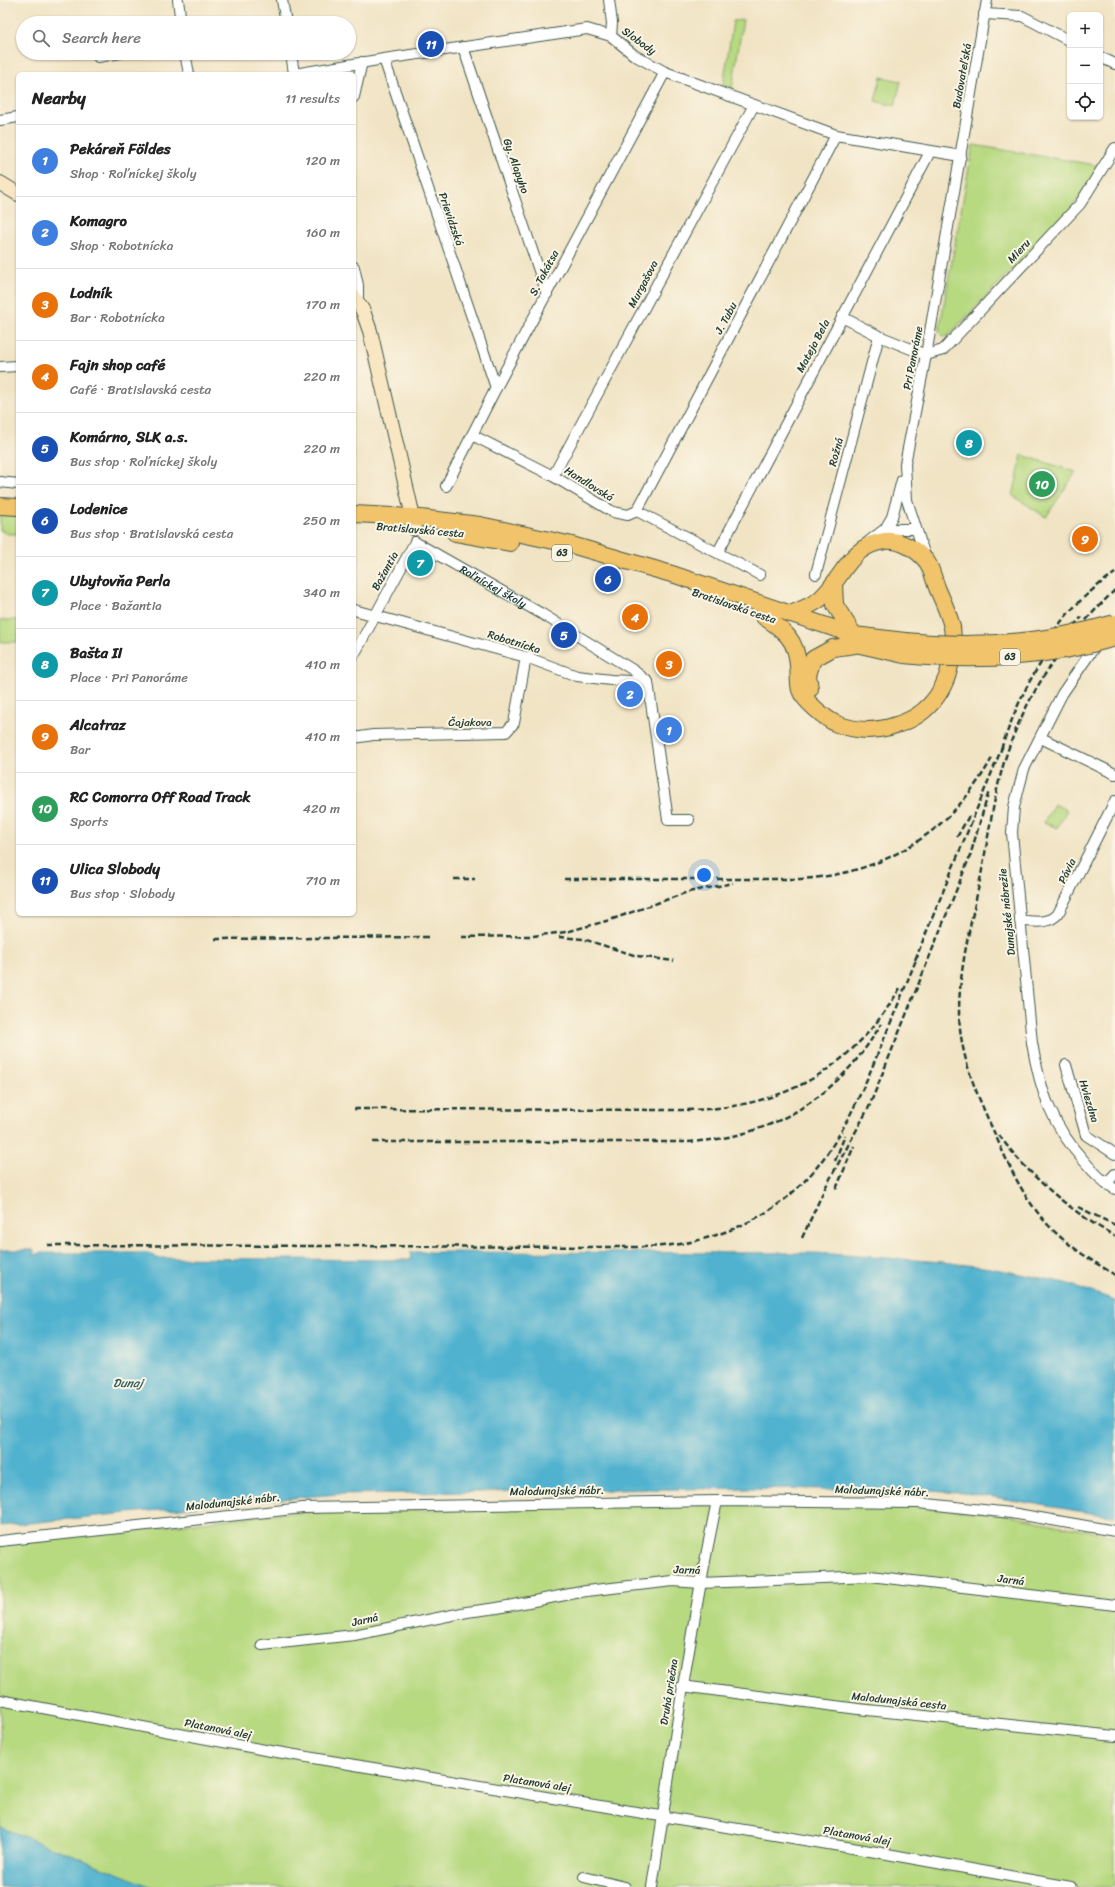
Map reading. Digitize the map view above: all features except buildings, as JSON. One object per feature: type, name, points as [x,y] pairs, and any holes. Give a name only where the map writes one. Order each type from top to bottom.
[{"type":"main road","points":[[0,183],[16,193]]},
{"type":"main road","points":[[356,300],[363,311],[370,331],[414,529]]},
{"type":"main road","points":[[0,506],[16,506]]},
{"type":"main road","name":"Bratislavská cesta","points":[[356,514],[414,529],[480,525],[568,544],[676,575],[790,614],[855,640]]},
{"type":"main road","name":"Bratislavská cesta","points":[[356,525],[467,534],[562,553],[671,584],[764,616],[855,640],[904,648],[943,658],[1014,656],[1069,650],[1112,630]]},
{"type":"main road","points":[[764,616],[784,630],[792,644],[798,658],[800,691],[818,712],[831,721],[847,727],[871,731],[887,728],[912,719],[926,709],[941,691],[948,674],[953,637],[952,627],[927,562],[910,546],[890,535],[857,552],[845,566],[834,584],[820,599],[790,614]]},
{"type":"main road","points":[[812,705],[808,675],[812,659],[833,648],[855,640],[835,605],[834,584]]},
{"type":"street","points":[[178,0],[180,16]]},
{"type":"street","points":[[282,0],[285,16]]},
{"type":"street","points":[[609,0],[612,23],[611,36]]},
{"type":"street","name":"Budovateľská","points":[[960,156],[987,0]]},
{"type":"street","points":[[984,14],[1022,16],[1067,39]]},
{"type":"street","name":"Slobody","points":[[305,72],[362,62],[587,29],[611,36],[634,55],[665,72],[836,135],[960,156]]},
{"type":"street","name":"Gy. Alapyho","points":[[463,47],[547,294]]},
{"type":"street","points":[[1103,58],[1115,64]]},
{"type":"street","name":"Prievidzská","points":[[384,59],[496,388]]},
{"type":"street","points":[[186,60],[189,72]]},
{"type":"street","points":[[291,60],[294,72]]},
{"type":"street","points":[[356,88],[362,62]]},
{"type":"street","name":"S. Takátsa","points":[[446,486],[496,388],[665,72]]},
{"type":"street","name":"Murgašova","points":[[553,476],[754,105]]},
{"type":"street","points":[[0,120],[16,117]]},
{"type":"street","name":"J. Tubu","points":[[637,511],[836,135]]},
{"type":"street","name":"Mieru","points":[[926,355],[943,350],[1080,204],[1115,148]]},
{"type":"street","name":"Mateja Bela","points":[[718,552],[930,152]]},
{"type":"street","name":"Pri Panoráme","points":[[927,562],[915,529],[907,500],[905,464],[926,355],[960,156]]},
{"type":"street","points":[[356,276],[358,285],[356,300]]},
{"type":"street","points":[[842,317],[879,336],[926,355]]},
{"type":"street","name":"Rožná","points":[[816,574],[879,336]]},
{"type":"street","points":[[0,367],[16,366]]},
{"type":"street","name":"Handlovská","points":[[472,435],[553,476],[613,512],[628,515],[637,511]]},
{"type":"street","points":[[890,535],[905,464]]},
{"type":"street","points":[[0,482],[16,484]]},
{"type":"street","points":[[637,511],[718,552],[760,576]]},
{"type":"street","name":"Roľníckej školy","points":[[414,529],[542,614],[633,670],[648,682]]},
{"type":"street","name":"Bažantia","points":[[356,651],[375,615],[414,529]]},
{"type":"street","points":[[890,535],[915,529]]},
{"type":"street","points":[[890,535],[915,529]]},
{"type":"street","name":"Robotnícka","points":[[356,610],[526,657],[577,676],[648,682]]},
{"type":"street","name":"Dunajské nábrežie","points":[[1111,1186],[1072,1148],[1054,1121],[1037,1073],[1032,1043],[1013,845],[1014,807],[1024,769],[1068,684],[1112,630],[1115,619]]},
{"type":"street","name":"Čajakova","points":[[356,738],[373,735],[506,732],[514,723],[526,657]]},
{"type":"street","points":[[648,682],[668,820],[689,820]]},
{"type":"street","points":[[1041,738],[1115,774]]},
{"type":"street","name":"Pávia","points":[[1020,921],[1043,922],[1053,920],[1058,914],[1115,801]]},
{"type":"street","name":"Hviezdna","points":[[1066,1064],[1086,1135],[1115,1154]]},
{"type":"street","points":[[1111,1186],[1115,1174]]},
{"type":"street","name":"Malodunajské nábr.","points":[[0,1541],[303,1508],[717,1501],[918,1503],[1018,1514],[1115,1531]]},
{"type":"street","name":"Druhá priečna","points":[[652,1887],[682,1686],[700,1583],[717,1501]]},
{"type":"street","name":"Jarná","points":[[262,1645],[354,1635],[459,1613],[496,1608],[586,1590],[673,1581],[700,1583],[870,1576],[1115,1605]]},
{"type":"street","name":"Malodunajská cesta","points":[[682,1686],[858,1708],[1115,1736]]},
{"type":"street","name":"Platanová alej","points":[[0,1700],[265,1750],[663,1816],[1016,1882],[1071,1887]]},
{"type":"street","points":[[584,1877],[625,1887]]},
{"type":"green space","points":[[743,20],[732,89],[723,86],[733,21]]},
{"type":"green space","points":[[881,77],[901,81],[895,106],[875,101]]},
{"type":"green space","points":[[973,145],[1102,166],[1071,209],[947,337],[942,336],[939,331]]},
{"type":"green space","points":[[1022,455],[1076,472],[1046,517],[1013,496]]},
{"type":"green space","points":[[0,513],[16,514],[16,534],[8,534],[0,530]]},
{"type":"green space","points":[[0,620],[16,620],[16,642],[0,642]]},
{"type":"green space","points":[[1054,804],[1067,810],[1057,828],[1044,822]]},
{"type":"green space","points":[[708,1504],[905,1505],[1004,1515],[1115,1536],[1115,1887],[152,1887],[0,1827],[0,1545],[282,1513]]},
{"type":"water","name":"Dunaj","points":[[0,1250],[34,1250],[34,1255],[40,1253],[148,1253],[152,1254],[155,1258],[410,1260],[411,1252],[816,1253],[944,1262],[990,1268],[1066,1283],[1115,1300],[1115,1517],[974,1494],[912,1490],[749,1488],[338,1494],[0,1526]]},
{"type":"water","points":[[0,1827],[152,1887],[0,1887]]},
{"type":"railway","points":[[1036,663],[1050,636],[1069,612],[1091,591],[1115,573]]},
{"type":"railway","points":[[1115,590],[1080,627],[1050,667],[1024,711],[1005,759],[995,800],[967,941],[961,977],[959,1013],[962,1044],[975,1089],[1005,1157],[1024,1193],[1040,1215],[1056,1233],[1080,1252],[1115,1275]]},
{"type":"railway","points":[[1001,749],[1019,703],[1036,670],[1052,649],[1082,617]]},
{"type":"railway","points":[[915,960],[1003,745]]},
{"type":"railway","points":[[564,879],[798,879],[829,876],[858,869],[886,859],[912,845],[935,828],[956,808],[975,785],[992,758]]},
{"type":"railway","points":[[802,1238],[825,1188],[869,1107],[970,856],[989,791]]},
{"type":"railway","points":[[957,837],[969,816]]},
{"type":"railway","points":[[454,879],[475,879]]},
{"type":"railway","points":[[461,937],[532,936],[566,932],[610,920],[688,892],[733,883]]},
{"type":"railway","points":[[215,939],[431,937]]},
{"type":"railway","points":[[559,937],[583,939],[637,956],[674,961]]},
{"type":"railway","points":[[47,1245],[640,1247],[662,1246],[695,1241],[732,1229],[763,1214],[790,1195],[812,1173],[831,1147],[848,1119],[863,1087],[918,955]]},
{"type":"railway","points":[[354,1109],[687,1110],[722,1108],[754,1102],[784,1092],[811,1079],[836,1063],[860,1042],[881,1017],[900,988]]},
{"type":"railway","points":[[373,1142],[686,1142],[717,1139],[746,1133],[774,1123],[800,1109],[823,1093],[845,1073],[864,1050],[881,1024]]},
{"type":"railway","points":[[835,1161],[845,1135]]},
{"type":"railway","points":[[999,1135],[1023,1164],[1052,1192],[1083,1216],[1115,1236]]},
{"type":"railway","points":[[836,1189],[854,1146]]},
{"type":"railway","points":[[1078,1207],[1115,1225]]},
{"type":"place","name":"Ulica Slobody","points":[[431,44]]},
{"type":"place","name":"Bašta II","points":[[969,443]]},
{"type":"place","name":"RC Comorra Off Road Track","points":[[1042,484]]},
{"type":"place","name":"Alcatraz","points":[[1085,539]]},
{"type":"place","name":"Ubytovňa Perla","points":[[420,563]]},
{"type":"place","name":"Lodenice","points":[[608,579]]},
{"type":"place","name":"Fajn shop café","points":[[635,617]]},
{"type":"place","name":"Komárno, SLK a.s.","points":[[564,635]]},
{"type":"place","name":"Lodník","points":[[669,664]]},
{"type":"place","name":"Komagro","points":[[630,694]]},
{"type":"place","name":"Pekáreň Földes","points":[[669,730]]}]
